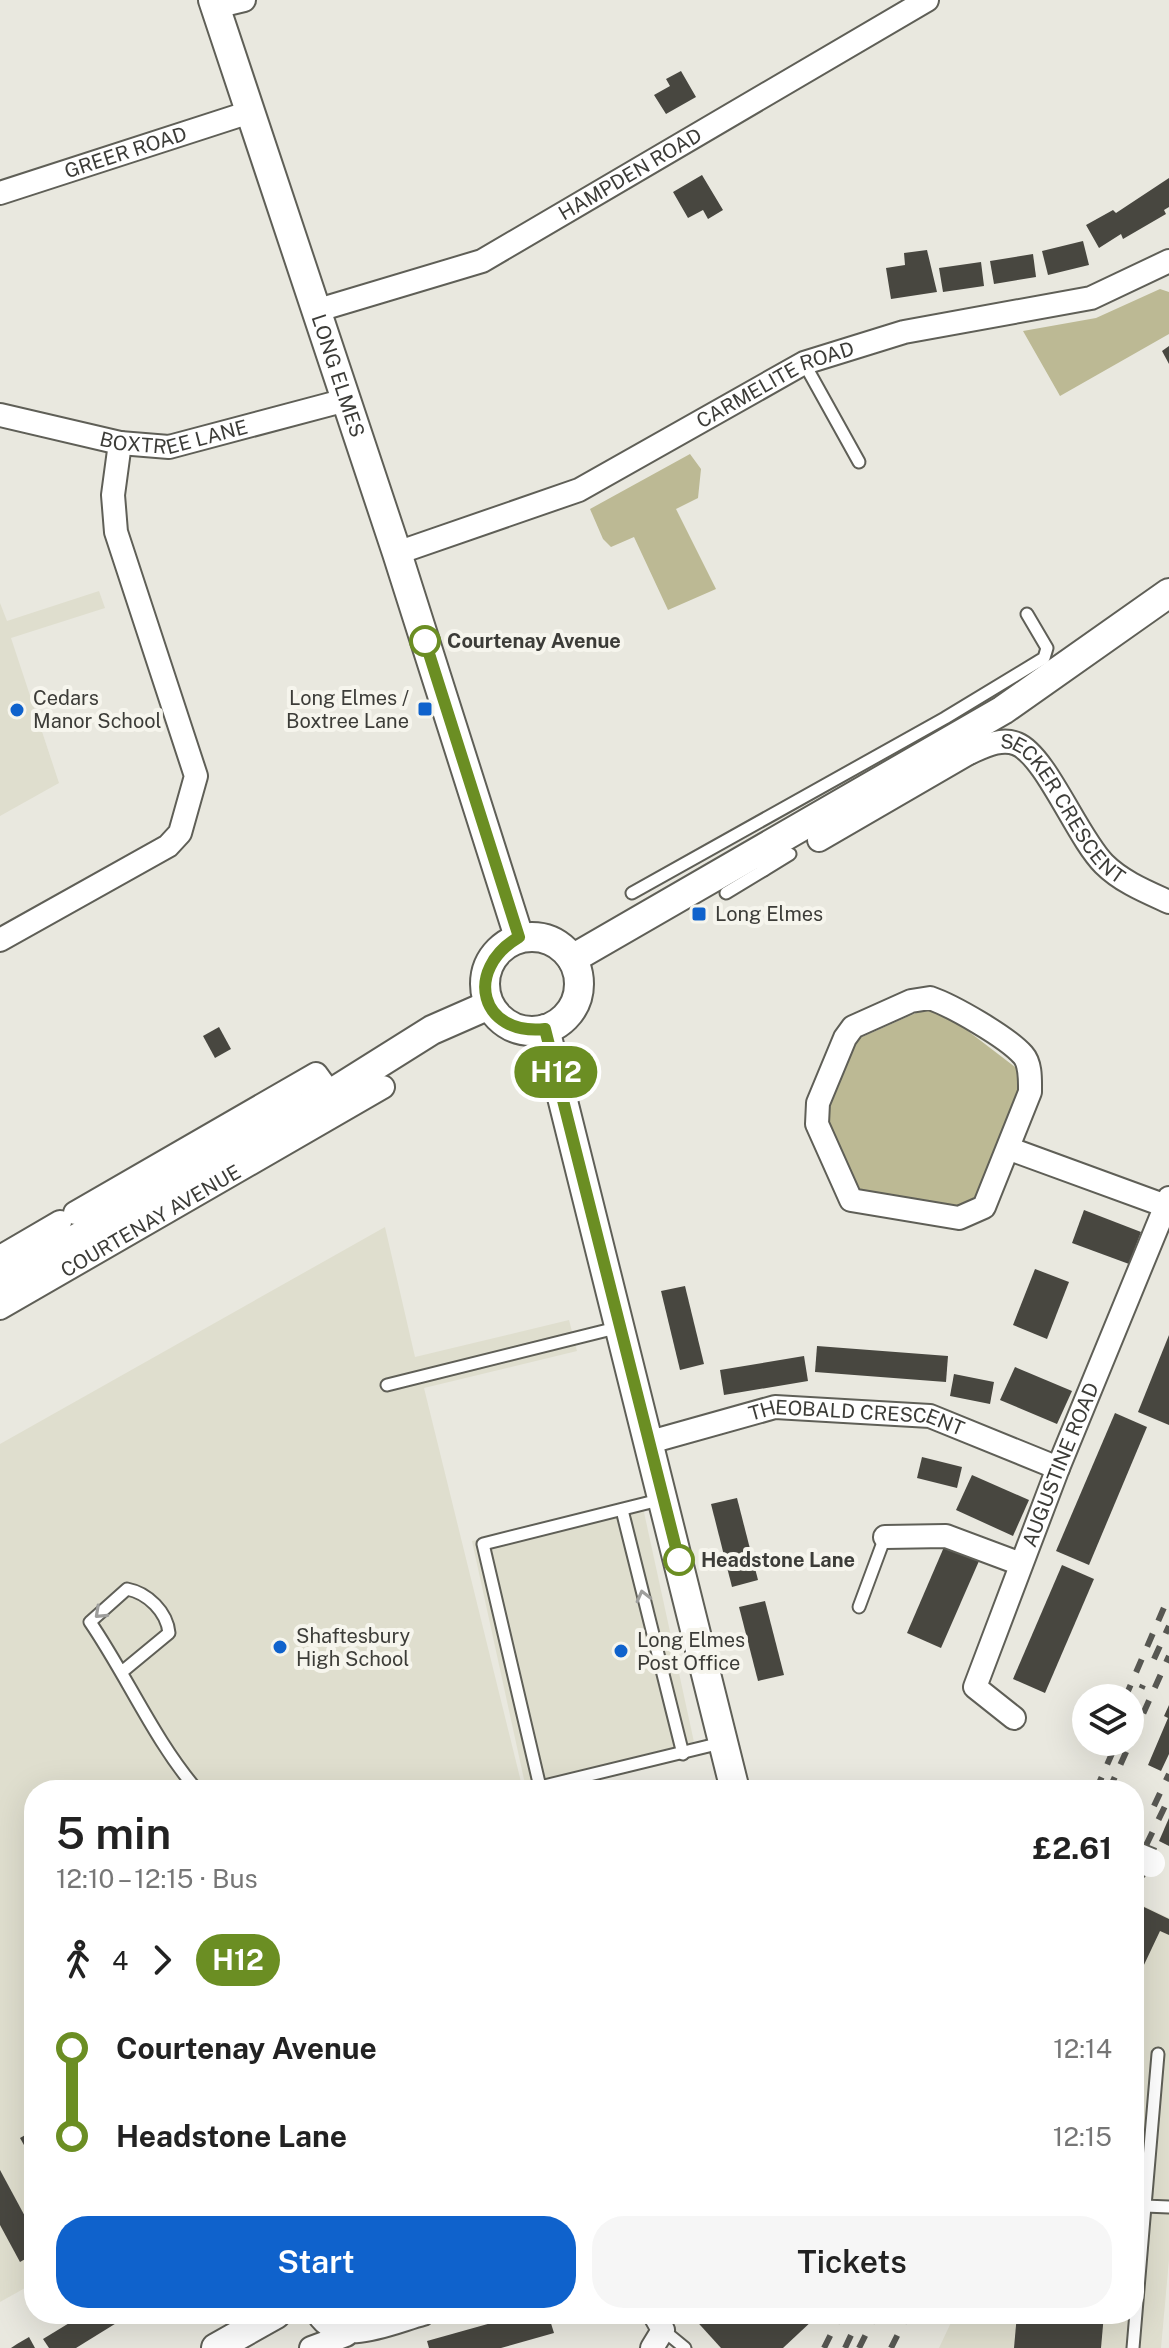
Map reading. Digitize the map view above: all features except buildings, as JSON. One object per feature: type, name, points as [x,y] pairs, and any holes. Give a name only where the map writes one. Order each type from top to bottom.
[{"type":"street","points":[[214,3],[244,0]]},
{"type":"street","name":"HAMPDEN ROAD","points":[[315,311],[482,261],[927,0]]},
{"type":"street","name":"LONG ELMES","points":[[214,3],[397,553],[519,937]]},
{"type":"street","name":"GREER ROAD","points":[[0,193],[250,112]]},
{"type":"street","name":"CARMELITE ROAD","points":[[397,553],[579,490],[804,363],[904,332],[1091,298],[1169,261]]},
{"type":"street","name":"BOXTREE LANE","points":[[0,415],[120,443],[169,447],[346,400]]},
{"type":"street","points":[[0,940],[168,846],[180,833],[196,776],[116,532],[113,495],[120,443]]},
{"type":"street","points":[[572,959],[713,875],[760,862],[829,827],[957,736],[1064,670],[1169,593]]},
{"type":"street","name":"SECKER CRESCENT","points":[[957,736],[1016,743],[1036,759],[1081,835],[1105,865],[1137,888],[1169,902]]},
{"type":"street","points":[[519,937],[549,939],[572,959],[580,981],[578,997],[560,1022],[545,1029],[529,1031],[513,1027],[489,1005],[485,990],[491,960],[500,949],[519,937]]},
{"type":"street","points":[[930,998],[952,1006],[1024,1055],[1030,1072],[1030,1092],[1010,1149],[984,1207],[973,1215],[959,1218],[851,1200],[817,1124],[817,1114],[845,1038],[853,1027],[911,1001],[930,998]]},
{"type":"street","name":"COURTENAY AVENUE","points":[[0,1257],[74,1233],[336,1102],[432,1030],[489,1005]]},
{"type":"street","points":[[545,1029],[732,1780]]},
{"type":"street","name":"COURTENAY AVENUE","points":[[0,1308],[74,1233],[110,1206],[336,1102],[383,1087]]},
{"type":"street","points":[[1010,1149],[1167,1202]]},
{"type":"street","name":"AUGUSTINE ROAD","points":[[1014,1718],[975,1687],[1058,1468],[1167,1202]]},
{"type":"street","name":"COURTENAY AVENUE","points":[[0,1282],[39,1246]]},
{"type":"street","name":"THEOBALD CRESCENT","points":[[650,1442],[775,1407],[915,1415],[930,1416],[1058,1468]]},
{"type":"street","points":[[885,1537],[946,1536],[1021,1564]]},
{"type":"street","points":[[216,2348],[258,2324]]},
{"type":"street","points":[[324,2324],[346,2335]]},
{"type":"street","points":[[311,2348],[386,2324]]},
{"type":"lane","points":[[804,363],[859,462]]},
{"type":"lane","points":[[632,893],[713,875],[957,736],[1047,654],[1027,614]]},
{"type":"lane","points":[[760,862],[790,854]]},
{"type":"lane","points":[[387,1385],[621,1327]]},
{"type":"lane","points":[[538,1780],[483,1544],[664,1498]]},
{"type":"lane","points":[[622,1510],[683,1754]]},
{"type":"lane","points":[[859,1607],[885,1537]]},
{"type":"lane","points":[[123,1671],[169,1633],[167,1620],[142,1592],[127,1589],[90,1622],[123,1671],[157,1735],[190,1780]]},
{"type":"lane","points":[[570,1780],[723,1743]]},
{"type":"lane","points":[[1144,2218],[1158,2054]]},
{"type":"lane","points":[[1145,2206],[1169,2207]]},
{"type":"lane","points":[[1133,2348],[1135,2324]]},
{"type":"lane","points":[[657,2331],[685,2348]]},
{"type":"shaded area","points":[[1160,289],[1169,292],[1169,334],[1060,396],[1023,331],[1096,318]]},
{"type":"shaded area","points":[[690,454],[701,469],[698,498],[676,509],[716,589],[668,610],[634,537],[611,547],[603,539],[590,509]]},
{"type":"shaded area","name":"Cedars Manor School","points":[[99,591],[105,608],[11,638],[59,783],[0,816],[0,603],[7,621]]},
{"type":"shaded area","points":[[934,1005],[1028,1077],[974,1207],[858,1195],[825,1120],[853,1041]]},
{"type":"shaded area","points":[[385,1227],[415,1357],[569,1320],[577,1351],[424,1388],[521,1780],[24,1780],[24,2289],[0,2302],[0,1444]]},
{"type":"shaded area","points":[[642,1503],[694,1742],[541,1780],[524,1780],[472,1541]]},
{"type":"shaded area","points":[[1144,1906],[1169,1918],[1169,2260],[1161,2348],[939,2348],[950,2324],[1144,2324]]},
{"type":"railway","points":[[1131,1684],[1169,1596]]},
{"type":"railway","points":[[1154,1659],[1169,1626]]},
{"type":"railway","points":[[1113,1780],[1169,1656]]},
{"type":"railway","points":[[1100,1780],[1111,1756]]},
{"type":"railway","points":[[1154,1806],[1169,1774]]},
{"type":"railway","points":[[1144,1849],[1169,1798]]},
{"type":"railway","points":[[824,2348],[836,2324]]},
{"type":"railway","points":[[845,2348],[856,2324]]},
{"type":"railway","points":[[859,2348],[871,2324]]},
{"type":"railway","points":[[891,2348],[903,2324]]},
{"type":"bus line","name":"H12","points":[[425,641],[519,937],[500,949],[491,960],[485,990],[489,1005],[499,1018],[513,1027],[529,1031],[545,1029],[679,1560]]},
{"type":"place","name":"Courtenay Avenue","points":[[425,641]]},
{"type":"place","name":"Long Elmes / Boxtree Lane","points":[[425,709]]},
{"type":"place","name":"Cedars Manor School","points":[[17,710]]},
{"type":"place","name":"Long Elmes","points":[[699,914]]},
{"type":"place","name":"Headstone Lane","points":[[679,1560]]},
{"type":"place","name":"Shaftesbury High School","points":[[280,1647]]},
{"type":"place","name":"Long Elmes Post Office","points":[[621,1651]]}]
